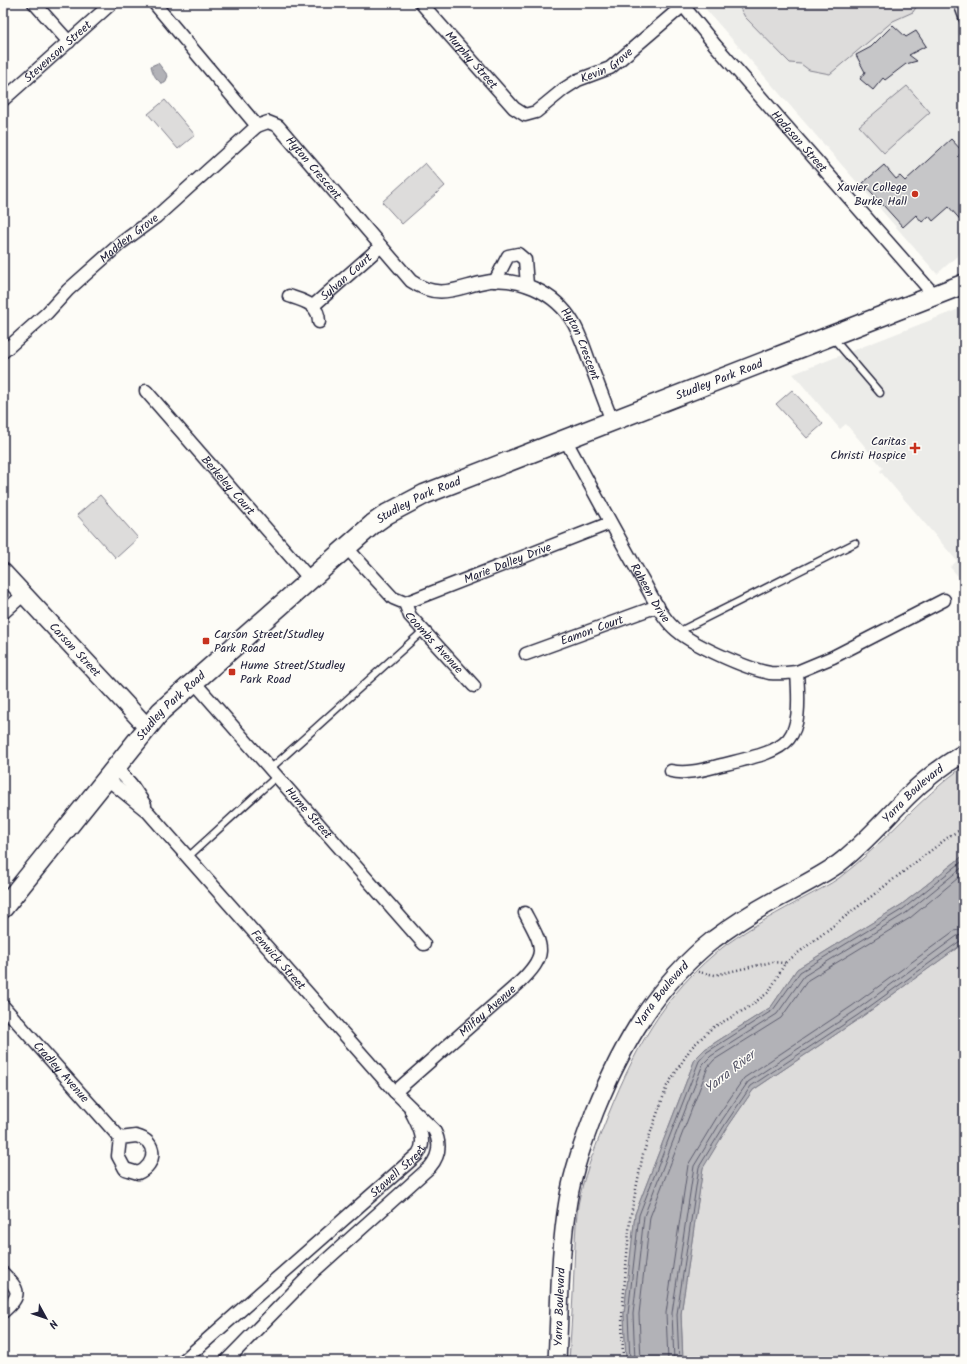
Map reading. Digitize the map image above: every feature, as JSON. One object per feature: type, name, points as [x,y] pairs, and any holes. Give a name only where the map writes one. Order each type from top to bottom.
[{"type":"main road","name":"Studley Park Road","points":[[3,908],[161,711],[373,524],[406,503],[425,494],[964,284]]},
{"type":"main road","name":"Carson Street","points":[[3,572],[147,727]]},
{"type":"main road","name":"Yarra Boulevard","points":[[557,1361],[562,1249],[572,1179],[590,1126],[614,1067],[640,1020],[668,984],[713,940],[747,916],[840,862],[874,832],[923,782],[964,753]]},
{"type":"street","points":[[34,3],[69,42]]},
{"type":"street","name":"Stevenson Street","points":[[3,100],[112,3]]},
{"type":"street","points":[[154,3],[257,126]]},
{"type":"street","name":"Murphy Street","points":[[421,3],[514,108],[525,115]]},
{"type":"street","name":"Kevin Grove","points":[[525,115],[536,112],[564,89],[578,80],[610,68],[684,4]]},
{"type":"street","name":"Hodgson Street","points":[[684,4],[935,296]]},
{"type":"street","name":"Hyton Crescent","points":[[257,126],[268,122],[278,126],[380,247],[411,281],[419,287],[441,292],[452,292],[495,281],[512,282],[526,285],[549,298],[568,315],[574,324],[612,420]]},
{"type":"street","name":"Madden Grove","points":[[3,352],[47,313],[68,290],[121,243],[156,217],[257,126]]},
{"type":"street","name":"Sylvan Court","points":[[313,306],[380,247]]},
{"type":"street","points":[[495,281],[508,256],[518,254],[525,260],[526,285]]},
{"type":"street","name":"Sylvan Court","points":[[289,296],[306,301],[313,306],[317,310],[319,322]]},
{"type":"street","name":"Berkeley Court","points":[[146,391],[310,578]]},
{"type":"street","name":"Raheen Drive","points":[[565,439],[610,523],[668,622],[678,632],[704,648],[750,667],[769,672],[783,674],[797,672],[833,657],[944,600]]},
{"type":"street","name":"Marie Dalley Drive","points":[[405,603],[610,523]]},
{"type":"street","name":"Coombs Avenue","points":[[346,547],[393,598],[405,603],[410,616],[474,686]]},
{"type":"street","points":[[3,613],[24,595]]},
{"type":"street","name":"Eamon Court","points":[[526,654],[658,606]]},
{"type":"street","points":[[671,771],[690,772],[757,757],[778,749],[788,740],[798,719],[797,672]]},
{"type":"street","name":"Hume Street","points":[[194,682],[424,944]]},
{"type":"street","name":"Fenwick Street","points":[[111,772],[138,793],[148,812],[410,1108]]},
{"type":"street","name":"Milfay Avenue","points":[[395,1092],[519,984],[535,966],[539,959],[540,943],[525,913]]},
{"type":"street","name":"Cradley Avenue","points":[[3,1006],[120,1138]]},
{"type":"street","name":"Stawell Street","points":[[183,1361],[418,1154],[423,1142],[421,1133],[410,1108]]},
{"type":"street","name":"Stawell Street","points":[[226,1361],[304,1281],[436,1160],[439,1146],[434,1130],[410,1108]]},
{"type":"street","points":[[3,1272],[16,1286],[17,1294],[13,1303],[3,1312]]},
{"type":"lane","points":[[959,9],[964,23]]},
{"type":"lane","points":[[830,335],[880,393]]},
{"type":"lane","points":[[678,632],[855,543]]},
{"type":"lane","points":[[188,857],[274,772],[423,631]]},
{"type":"path","points":[[623,1361],[622,1315],[630,1219],[643,1154],[667,1086],[691,1048],[712,1028],[746,1010],[769,992],[785,963],[951,834],[964,828]]},
{"type":"path","points":[[698,972],[715,975],[772,962],[785,963]]},
{"type":"shaded area","name":"Xavier College Burke Hall","points":[[703,3],[964,3],[964,250],[937,274],[703,6]]},
{"type":"shaded area","points":[[737,3],[919,3],[913,12],[893,21],[830,74],[809,70],[801,64],[790,63],[745,17]]},
{"type":"shaded area","points":[[907,86],[930,112],[884,153],[859,126]]},
{"type":"shaded area","points":[[165,100],[195,135],[178,149],[148,114]]},
{"type":"shaded area","points":[[425,163],[445,186],[402,224],[382,202]]},
{"type":"shaded area","name":"Caritas Christi Hospice","points":[[964,307],[964,583],[950,567],[957,561],[880,471],[883,468],[846,424],[840,429],[793,374]]},
{"type":"shaded area","points":[[792,390],[823,424],[807,438],[776,404]]},
{"type":"shaded area","points":[[100,495],[138,538],[116,558],[77,515]]},
{"type":"shaded area","points":[[964,766],[964,855],[901,905],[797,969],[771,1007],[705,1049],[695,1059],[635,1214],[624,1314],[626,1361],[569,1361],[578,1205],[585,1175],[625,1076],[652,1027],[667,1004],[704,963],[727,944],[746,931],[839,878],[871,851],[931,793]]},
{"type":"shaded area","points":[[964,943],[964,1361],[683,1361],[681,1314],[703,1167],[729,1125],[753,1090],[860,1018]]},
{"type":"water","points":[[158,63],[168,76],[165,83],[161,83],[156,78],[151,66]]},
{"type":"water","name":"Yarra River","points":[[964,855],[964,943],[860,1018],[753,1090],[729,1125],[703,1168],[681,1314],[683,1361],[626,1361],[624,1314],[635,1214],[695,1059],[705,1049],[771,1007],[797,969],[901,905]]},
{"type":"building","points":[[893,25],[906,37],[916,31],[926,46],[909,55],[917,61],[906,64],[885,80],[883,78],[873,90],[860,79],[865,72],[856,55],[871,47]]},
{"type":"building","points":[[951,139],[963,152],[959,155],[964,160],[964,224],[949,207],[933,221],[929,216],[922,222],[916,215],[903,227],[863,183],[884,165],[896,179],[900,176],[905,181]]},
{"type":"place","name":"Xavier College Burke Hall","points":[[915,194]]},
{"type":"place","name":"Caritas Christi Hospice","points":[[915,448]]},
{"type":"place","name":"Carson Street/Studley Park Road","points":[[206,641]]},
{"type":"place","name":"Hume Street/Studley Park Road","points":[[232,672]]}]
